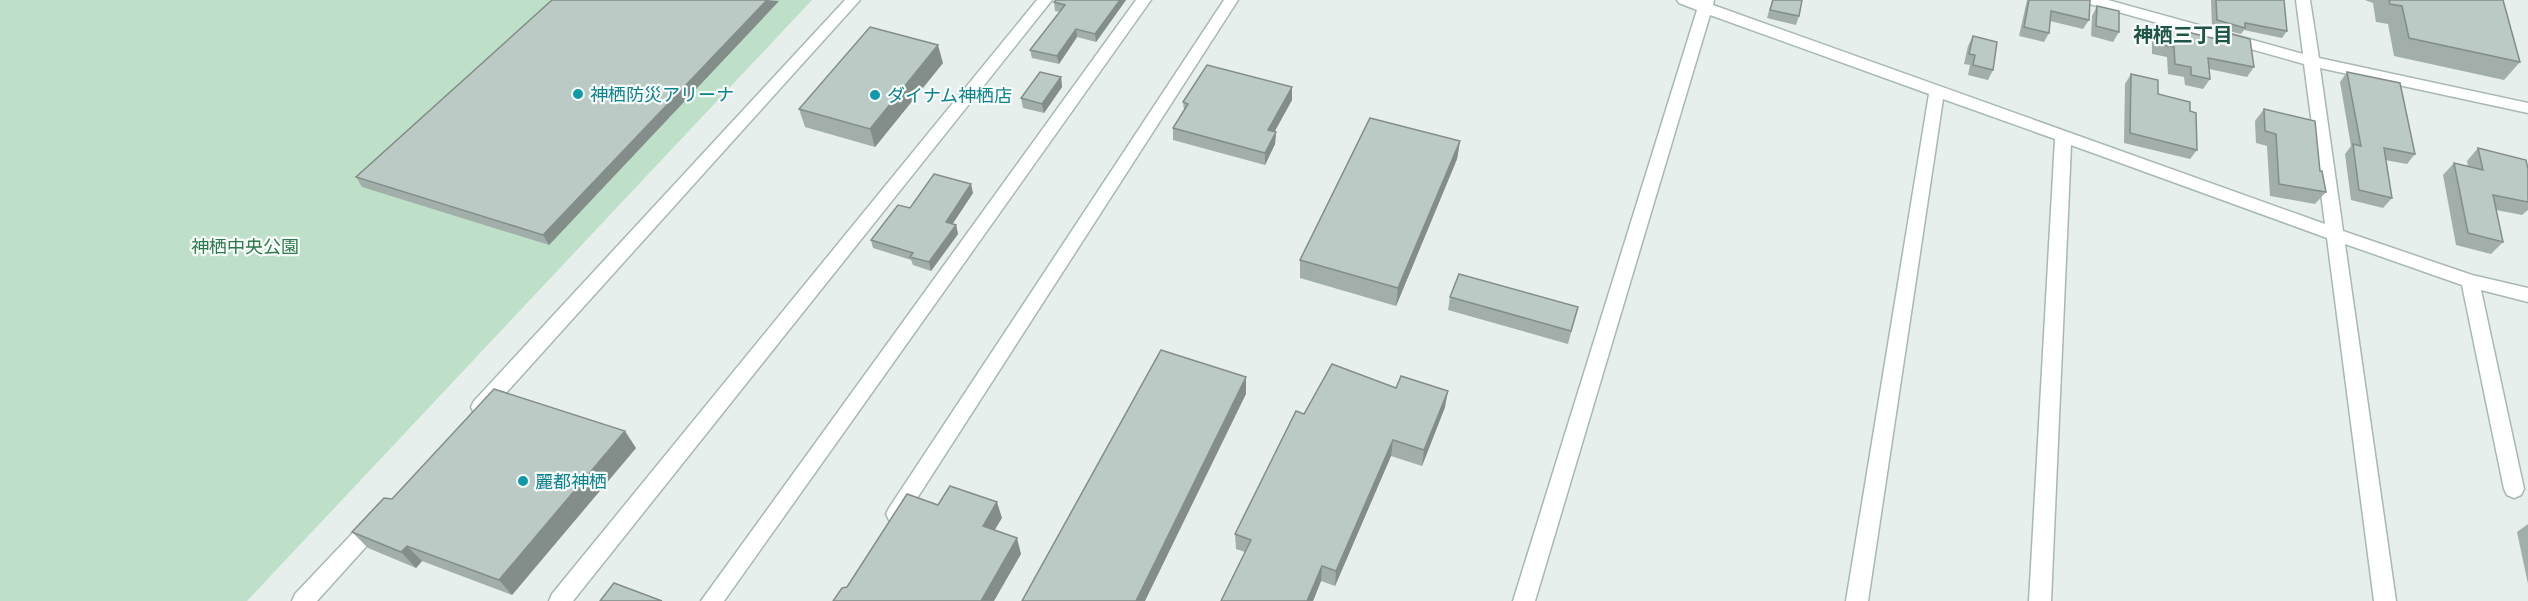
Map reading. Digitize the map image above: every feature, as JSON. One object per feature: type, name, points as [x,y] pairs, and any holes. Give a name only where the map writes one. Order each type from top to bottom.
[{"type":"street","points":[[465,424],[854,0]]},
{"type":"street","points":[[560,601],[1045,0]]},
{"type":"street","points":[[712,601],[1144,0]]},
{"type":"street","points":[[885,531],[1231,0]]},
{"type":"street","points":[[1684,0],[1706,4],[2334,234],[2470,281],[2528,295]]},
{"type":"street","points":[[2091,0],[2311,61],[2528,108]]},
{"type":"street","points":[[2303,0],[2385,601]]},
{"type":"street","points":[[1524,601],[1706,4]]},
{"type":"street","points":[[1857,601],[1936,90]]},
{"type":"street","points":[[2040,601],[2063,135]]},
{"type":"street","points":[[2470,281],[2514,489]]},
{"type":"street","points":[[303,601],[384,513]]},
{"type":"green space","name":"神栖中央公園","points":[[0,0],[812,0],[247,601],[0,601]]},
{"type":"building","name":"神栖防災アリーナ","points":[[552,0],[767,0],[543,235],[356,177]]},
{"type":"building","points":[[1056,0],[1120,0],[1095,34],[1076,29],[1057,56],[1030,50],[1065,5],[1054,2]]},
{"type":"building","points":[[1773,0],[1802,0],[1799,16],[1770,10]]},
{"type":"building","points":[[2029,0],[2090,0],[2089,20],[2051,11],[2049,33],[2024,27]]},
{"type":"building","points":[[2216,0],[2284,0],[2287,31],[2245,23],[2245,28],[2217,20]]},
{"type":"building","points":[[2389,0],[2503,0],[2520,62],[2409,38],[2402,6],[2390,4]]},
{"type":"building","points":[[2097,6],[2119,11],[2119,32],[2096,26]]},
{"type":"building","points":[[2158,25],[2216,39],[2216,31],[2220,31],[2250,39],[2254,67],[2208,58],[2210,79],[2191,75],[2191,67],[2175,64],[2174,47],[2158,44]]},
{"type":"building","name":"ダイナム神栖店","points":[[870,27],[938,45],[870,129],[799,109]]},
{"type":"building","points":[[1973,36],[1997,42],[1993,70],[1973,65],[1975,55],[1969,54]]},
{"type":"building","points":[[1207,65],[1292,87],[1268,130],[1276,132],[1265,153],[1173,128],[1188,104],[1183,102]]},
{"type":"building","points":[[1040,72],[1061,77],[1042,104],[1021,98]]},
{"type":"building","points":[[2347,72],[2400,83],[2415,154],[2384,148],[2392,198],[2359,190],[2353,144],[2361,146]]},
{"type":"building","points":[[2131,74],[2158,80],[2158,94],[2190,102],[2190,111],[2196,113],[2197,150],[2130,133]]},
{"type":"building","points":[[2264,109],[2315,121],[2320,171],[2322,171],[2326,192],[2279,184],[2276,134],[2265,131]]},
{"type":"building","points":[[1370,118],[1460,141],[1398,288],[1300,260]]},
{"type":"building","points":[[2478,148],[2526,160],[2528,202],[2493,195],[2503,242],[2468,233],[2454,163],[2483,170]]},
{"type":"building","points":[[934,174],[971,184],[946,222],[956,225],[929,262],[910,257],[913,253],[871,240],[898,205],[910,208]]},
{"type":"building","points":[[1459,274],[1578,307],[1571,331],[1450,297]]},
{"type":"building","points":[[1161,350],[1246,377],[1136,601],[1022,601]]},
{"type":"building","points":[[1332,364],[1396,388],[1401,376],[1448,391],[1424,450],[1393,440],[1336,571],[1322,566],[1307,601],[1221,601],[1251,540],[1235,534],[1296,411],[1304,414]]},
{"type":"building","name":"麗都神栖","points":[[494,389],[625,431],[499,580],[407,546],[401,552],[352,532],[384,498],[392,499]]},
{"type":"building","points":[[950,486],[997,502],[983,526],[1017,538],[981,601],[833,601],[842,588],[847,587],[907,494],[938,505]]},
{"type":"building","points":[[614,583],[662,601],[600,601]]},
{"type":"place","name":"神栖防災アリーナ","points":[[578,94]]},
{"type":"place","name":"ダイナム神栖店","points":[[875,95]]},
{"type":"place","name":"麗都神栖","points":[[523,481]]},
{"type":"district","name":"神栖三丁目","points":[[2183,35]]}]
